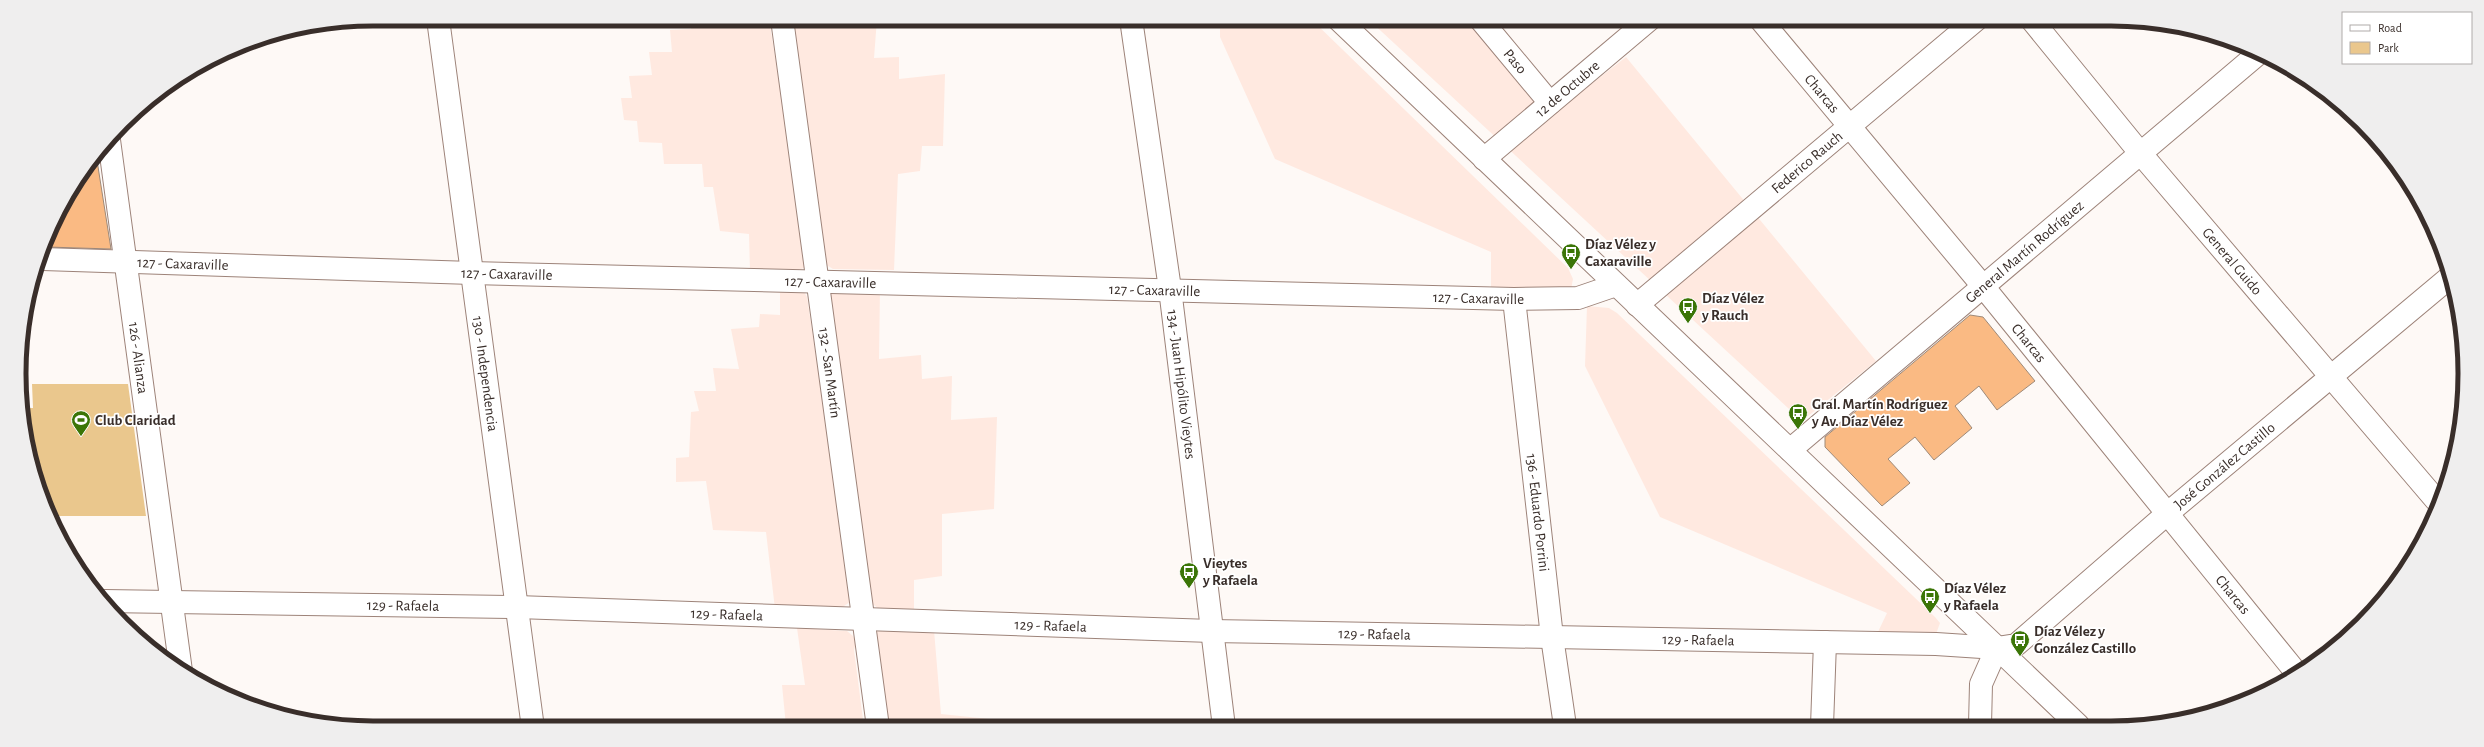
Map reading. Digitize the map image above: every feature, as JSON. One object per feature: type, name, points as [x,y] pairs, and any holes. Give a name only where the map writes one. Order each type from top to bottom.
[{"type":"street","name":"130 - Independencia","points":[[439,26],[532,721]]},
{"type":"street","name":"132 - San Martín","points":[[783,26],[877,721]]},
{"type":"street","name":"134 - Juan Hipólito Vieytes","points":[[1133,26],[1170,289],[1223,721]]},
{"type":"street","points":[[1345,26],[2074,721]]},
{"type":"street","name":"Paso","points":[[1486,26],[1550,103]]},
{"type":"street","name":"12 de Octubre","points":[[1484,159],[1642,26]]},
{"type":"street","name":"Charcas","points":[[1766,26],[2168,513],[2292,669]]},
{"type":"street","name":"Federico Rauch","points":[[1637,305],[1969,26]]},
{"type":"street","name":"General Guido","points":[[2037,26],[2141,154],[2435,499]]},
{"type":"street","name":"General Martín Rodríguez","points":[[1790,450],[2254,57]]},
{"type":"street","name":"126 - Alianza","points":[[110,147],[180,662]]},
{"type":"street","name":"127 - Caxaraville","points":[[45,259],[125,260],[472,273],[1514,298],[1578,298],[1616,285]]},
{"type":"street","name":"José González Castillo","points":[[1997,648],[2016,644],[2331,375],[2445,281]]},
{"type":"street","name":"136 - Eduardo Porrini","points":[[1514,298],[1552,637],[1564,721]]},
{"type":"street","name":"129 - Rafaela","points":[[111,601],[517,607],[863,621],[1211,631],[1825,642],[1997,648]]},
{"type":"street","points":[[1822,721],[1825,642]]},
{"type":"street","points":[[1980,721],[1981,684],[1997,648]]},
{"type":"shaded area","points":[[691,26],[770,26],[808,262],[804,268],[798,270],[750,271],[749,234],[720,231],[713,187],[704,187],[702,164],[664,164],[662,143],[639,142],[637,121],[624,120],[621,98],[632,98],[629,76],[652,75],[649,52],[672,52],[670,30],[691,29]]},
{"type":"shaded area","points":[[789,26],[876,26],[874,58],[899,57],[899,79],[945,74],[943,146],[922,146],[920,171],[898,174],[894,270],[833,269],[825,264]]},
{"type":"shaded area","points":[[1220,26],[1318,26],[1568,268],[1573,279],[1571,289],[1491,292],[1491,252],[1275,159],[1220,37]]},
{"type":"shaded area","points":[[1376,26],[1480,26],[1554,113],[1626,57],[1876,361],[1802,421]]},
{"type":"shaded area","points":[[780,286],[803,290],[807,297],[852,595],[850,602],[838,610],[775,609],[766,532],[713,530],[706,481],[676,482],[676,458],[689,457],[691,412],[699,411],[694,391],[716,391],[713,368],[739,369],[731,329],[759,327],[760,314],[780,315]]},
{"type":"shaded area","points":[[880,288],[879,359],[921,355],[922,379],[952,376],[951,420],[997,417],[994,509],[942,514],[942,576],[914,580],[914,612],[879,609],[870,602],[829,295],[832,289]]},
{"type":"shaded area","points":[[1587,306],[1609,308],[1617,313],[1935,617],[1940,623],[1936,634],[1877,634],[1887,613],[1660,517],[1585,366]]},
{"type":"shaded area","points":[[797,628],[847,631],[853,636],[856,642],[854,650],[863,721],[786,721],[782,685],[805,685]]},
{"type":"shaded area","points":[[880,628],[934,630],[941,714],[989,719],[989,721],[885,721],[873,638]]},
{"type":"green space","name":"Club Claridad","points":[[32,384],[128,384],[146,516],[57,516],[44,485],[33,441],[28,408],[33,408]]},
{"type":"building","points":[[97,163],[111,249],[50,247],[73,200]]},
{"type":"building","points":[[1970,315],[1983,317],[2035,381],[1997,410],[1979,386],[1955,406],[1972,428],[1934,460],[1915,437],[1888,459],[1910,483],[1882,506],[1825,447],[1825,437]]},
{"type":"place","name":"Díaz Vélez y Caxaraville","points":[[1571,270]]},
{"type":"place","name":"Díaz Vélez y Rauch","points":[[1688,324]]},
{"type":"place","name":"Gral. Martín Rodríguez y Av. Díaz Vélez","points":[[1798,430]]},
{"type":"place","name":"Club Claridad","points":[[81,437]]},
{"type":"place","name":"Vieytes y Rafaela","points":[[1189,589]]},
{"type":"place","name":"Díaz Vélez y Rafaela","points":[[1930,614]]},
{"type":"place","name":"Díaz Vélez y González Castillo","points":[[2020,657]]}]
